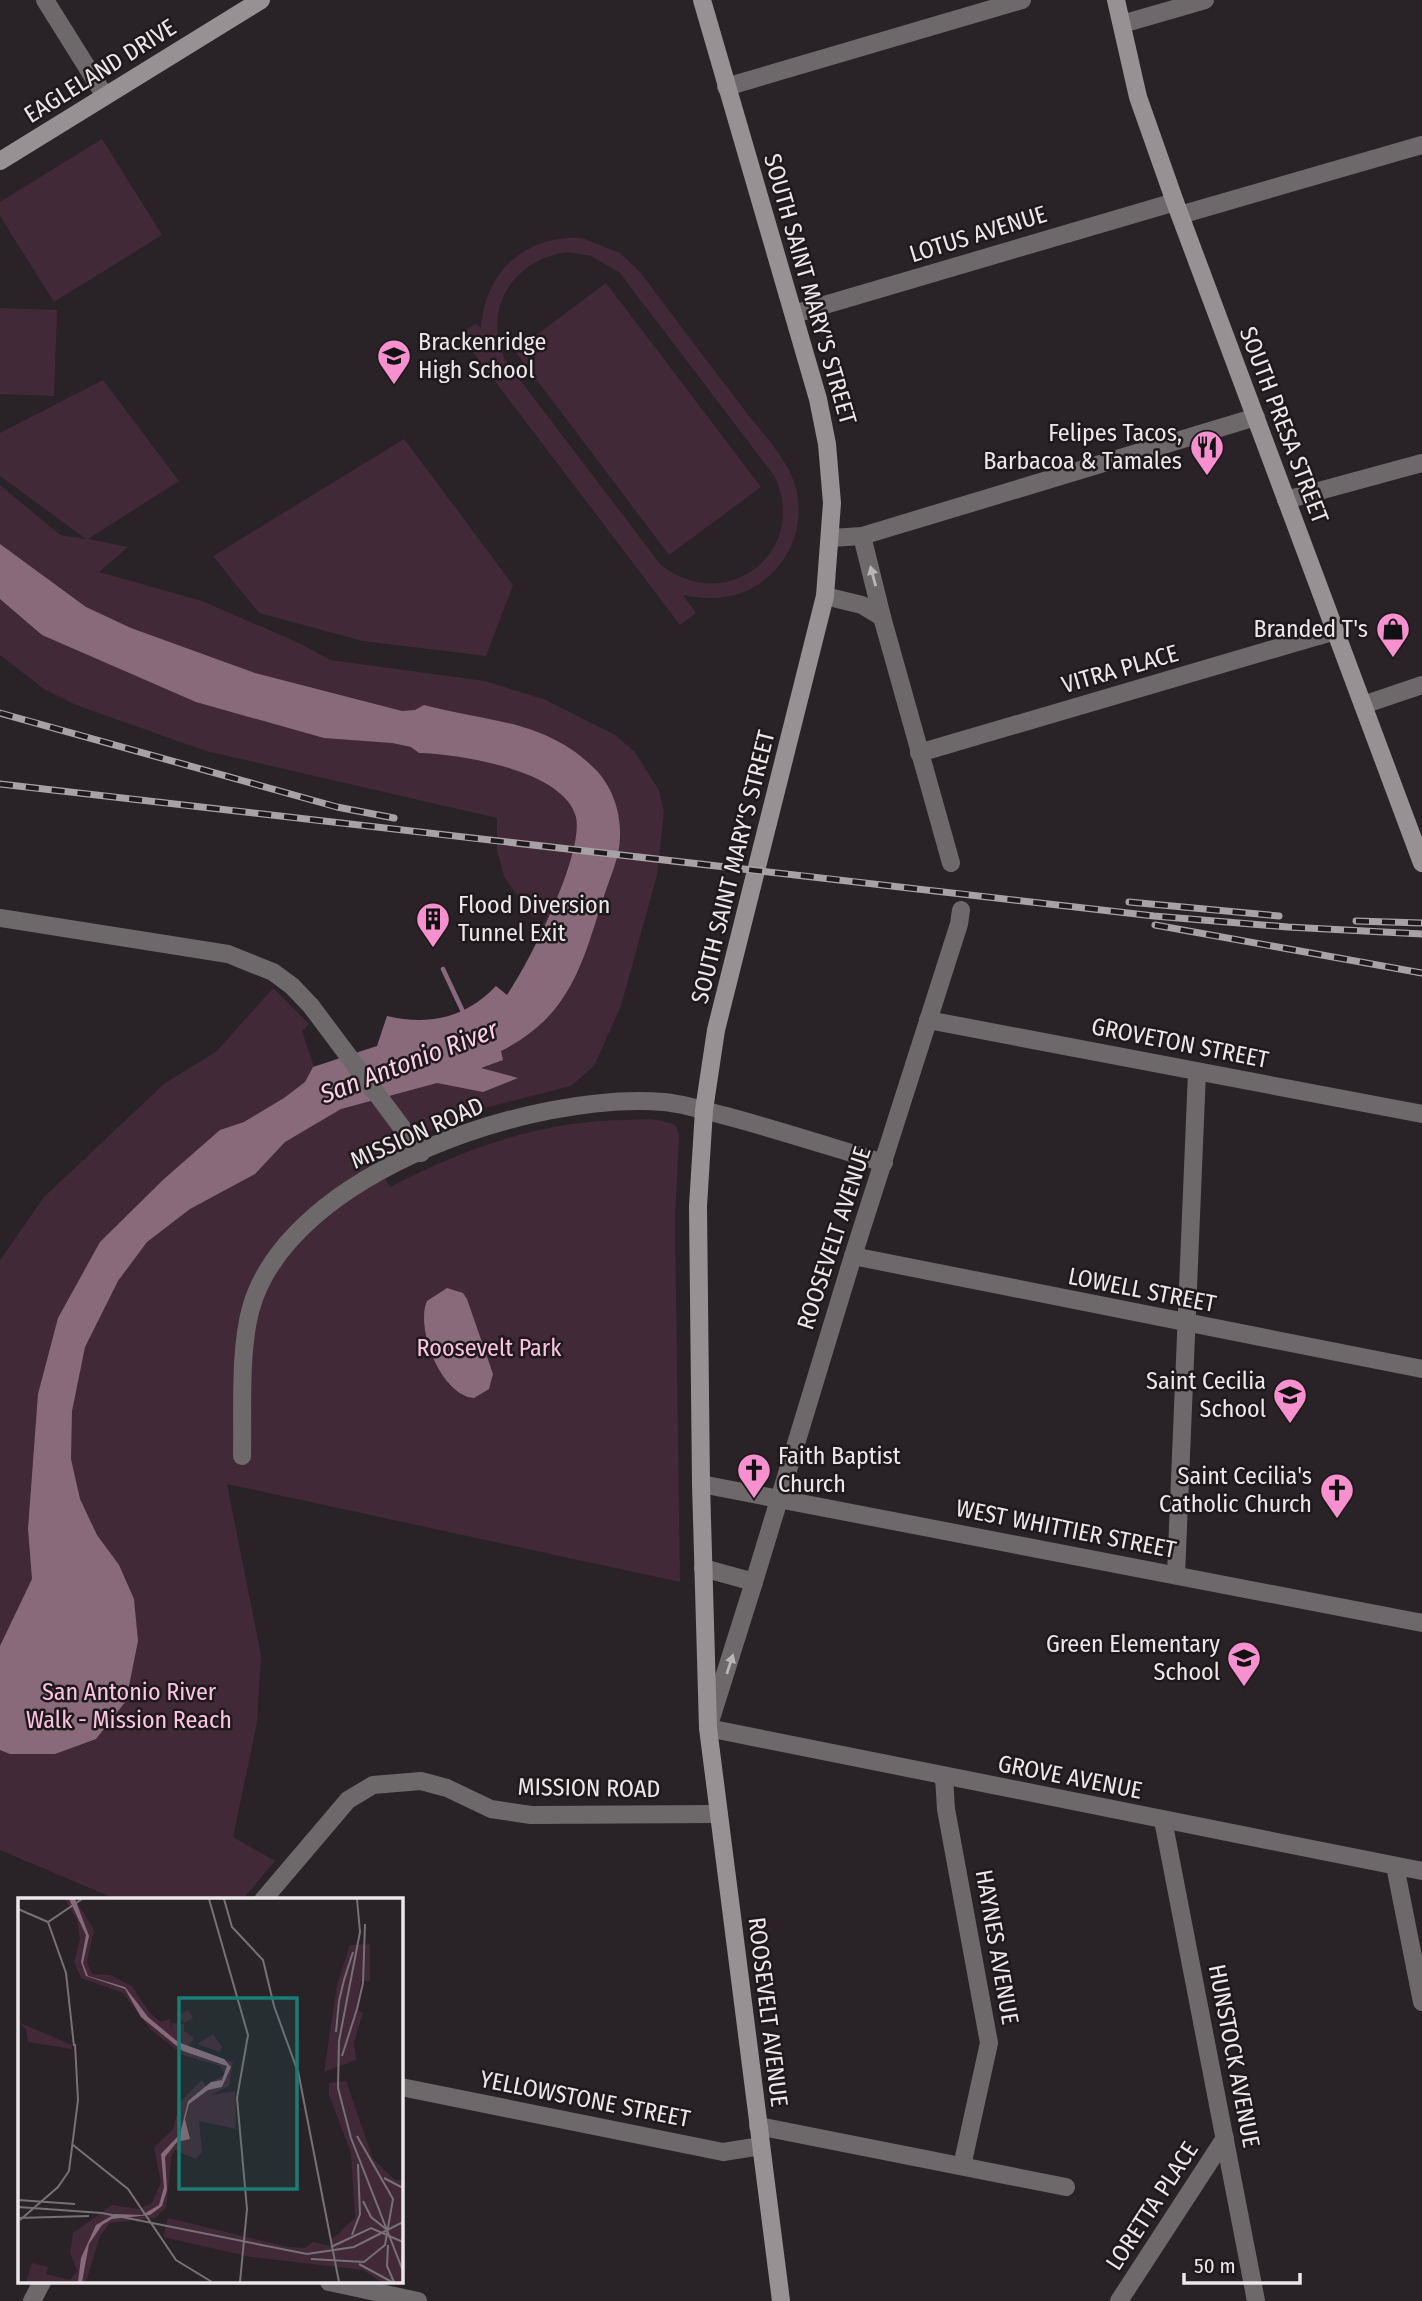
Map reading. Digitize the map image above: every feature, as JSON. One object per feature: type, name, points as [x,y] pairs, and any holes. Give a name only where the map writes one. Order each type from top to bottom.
[{"type":"main road","name":"EAGLELAND DRIVE","points":[[0,161],[261,0]]},
{"type":"main road","name":"SOUTH SAINT MARY'S STREET","points":[[702,0],[794,314],[827,444],[831,538],[825,596],[716,1030],[704,1110]]},
{"type":"main road","name":"SOUTH PRESA STREET","points":[[1116,0],[1138,97],[1422,863]]},
{"type":"main road","name":"ROOSEVELT AVENUE","points":[[704,1110],[698,1206],[701,1484],[708,1728],[782,2301]]},
{"type":"street","points":[[45,0],[105,96]]},
{"type":"street","points":[[726,87],[1022,0]]},
{"type":"street","points":[[1122,24],[1205,0]]},
{"type":"street","name":"LOTUS AVENUE","points":[[794,314],[1178,208],[1422,145]]},
{"type":"street","points":[[831,538],[862,536],[1256,417]]},
{"type":"street","points":[[1286,500],[1422,463]]},
{"type":"street","points":[[862,536],[919,754],[951,863]]},
{"type":"street","points":[[825,596],[862,605],[882,617]]},
{"type":"street","name":"VITRA PLACE","points":[[919,754],[1335,631]]},
{"type":"street","points":[[1363,705],[1422,685]]},
{"type":"street","name":"ROOSEVELT AVENUE","points":[[708,1728],[853,1256],[959,924],[961,910]]},
{"type":"street","points":[[0,918],[204,947],[250,961],[292,986],[332,1033],[421,1153]]},
{"type":"street","name":"GROVETON STREET","points":[[928,1020],[1422,1115]]},
{"type":"street","points":[[1176,1575],[1197,1072]]},
{"type":"street","name":"MISSION ROAD","points":[[242,1456],[247,1332],[251,1309],[260,1284],[279,1254],[310,1220],[335,1199],[463,1133],[558,1107],[664,1102],[704,1110],[884,1163]]},
{"type":"street","name":"LOWELL STREET","points":[[853,1256],[1422,1369]]},
{"type":"street","name":"WEST WHITTIER STREET","points":[[701,1484],[1422,1623]]},
{"type":"street","points":[[703,1568],[754,1582]]},
{"type":"street","name":"GROVE AVENUE","points":[[708,1728],[1422,1871]]},
{"type":"street","name":"HAYNES AVENUE","points":[[944,1777],[946,1809],[989,2043],[962,2166]]},
{"type":"street","name":"MISSION ROAD","points":[[265,1898],[348,1800],[373,1784],[421,1781],[447,1788],[491,1810],[531,1815],[719,1814]]},
{"type":"street","name":"HUNSTOCK AVENUE","points":[[1163,1820],[1256,2301]]},
{"type":"street","points":[[1395,1866],[1422,2002]]},
{"type":"street","name":"YELLOWSTONE STREET","points":[[402,2087],[723,2152],[761,2146]]},
{"type":"street","points":[[758,2126],[1066,2187]]},
{"type":"street","name":"LORETTA PLACE","points":[[1119,2301],[1225,2138]]},
{"type":"street","points":[[32,2301],[41,2284]]},
{"type":"street","points":[[338,2284],[418,2301]]},
{"type":"green space","points":[[102,139],[162,235],[54,302],[0,216],[0,202]]},
{"type":"green space","points":[[582,238],[620,253],[640,272],[773,445],[794,482],[799,507],[796,531],[780,565],[762,582],[741,593],[719,598],[683,595],[696,613],[680,625],[460,335],[476,323],[481,329],[490,290],[511,261],[526,250],[561,239]],"holes":[[[568,252],[591,256],[620,273],[775,477],[783,505],[781,530],[771,552],[755,569],[734,580],[710,583],[685,579],[660,564],[505,360],[497,322],[507,289],[532,265],[549,257]]]},
{"type":"green space","points":[[606,283],[761,487],[669,555],[515,351]]},
{"type":"green space","points":[[0,308],[57,310],[54,396],[0,394]]},
{"type":"green space","points":[[103,380],[179,481],[88,539],[128,547],[99,572],[202,601],[299,643],[330,660],[485,681],[546,700],[615,735],[634,751],[659,790],[664,812],[657,875],[621,1006],[594,1066],[571,1086],[473,1111],[443,1124],[376,1162],[390,1187],[447,1160],[535,1131],[596,1121],[641,1119],[659,1120],[676,1126],[679,1136],[675,1219],[680,1582],[227,1484],[261,1655],[257,1723],[233,1837],[275,1861],[244,1898],[113,1898],[0,1850],[0,1260],[44,1197],[164,1084],[217,1051],[273,988],[309,1024],[302,1031],[314,1067],[377,1046],[387,1016],[417,1020],[446,1017],[472,1006],[496,986],[507,995],[530,959],[549,911],[533,917],[504,877],[497,850],[497,818],[206,751],[76,705],[44,689],[0,655],[0,485],[60,535],[86,539],[0,476],[0,433]]},
{"type":"green space","points":[[404,439],[513,585],[486,656],[363,641],[259,613],[213,556]]},
{"type":"water","name":"San Antonio River","points":[[0,544],[86,607],[131,628],[255,673],[402,711],[415,710],[424,705],[492,720],[535,731],[556,740],[576,753],[601,776],[614,800],[620,827],[615,865],[586,951],[567,992],[539,1025],[501,1051],[503,1060],[481,1068],[518,1078],[483,1092],[437,1083],[341,1109],[285,1142],[255,1174],[190,1209],[147,1242],[118,1281],[85,1347],[72,1411],[71,1459],[80,1499],[97,1535],[119,1565],[134,1599],[138,1641],[126,1701],[96,1739],[55,1754],[10,1754],[0,1750],[0,1646],[32,1579],[28,1529],[38,1394],[58,1318],[100,1242],[164,1179],[220,1130],[244,1122],[284,1098],[305,1082],[313,1067],[377,1046],[387,1016],[417,1020],[446,1017],[472,1006],[496,986],[507,995],[553,908],[572,856],[576,817],[567,801],[552,787],[532,776],[483,761],[419,753],[411,747],[392,743],[324,738],[196,702],[42,635],[0,599]]},
{"type":"water","points":[[447,1288],[463,1293],[467,1299],[493,1374],[489,1389],[474,1398],[451,1386],[441,1374],[428,1343],[424,1313],[427,1301]]},
{"type":"waterway","name":"San Antonio River","points":[[443,969],[465,1016]]},
{"type":"railway","points":[[0,713],[337,807],[394,818]]},
{"type":"railway","points":[[0,784],[1154,916],[1422,934]]},
{"type":"railway","points":[[1129,902],[1279,916]]},
{"type":"railway","points":[[1356,921],[1422,923]]},
{"type":"railway","points":[[1155,925],[1422,973]]},
{"type":"place","name":"Brackenridge High School","points":[[394,386]]},
{"type":"place","name":"Felipes Tacos, Barbacoa & Tamales","points":[[1207,477]]},
{"type":"place","name":"Branded T's","points":[[1393,659]]},
{"type":"place","name":"Flood Diversion Tunnel Exit","points":[[433,949]]},
{"type":"place","name":"Saint Cecilia School","points":[[1290,1425]]},
{"type":"place","name":"Faith Baptist Church","points":[[754,1500]]},
{"type":"place","name":"Saint Cecilia's Catholic Church","points":[[1337,1520]]},
{"type":"place","name":"Green Elementary School","points":[[1244,1688]]},
{"type":"park label","name":"Roosevelt Park","points":[[489,1348]]},
{"type":"park label","name":"San Antonio River Walk - Mission Reach","points":[[129,1706]]}]
